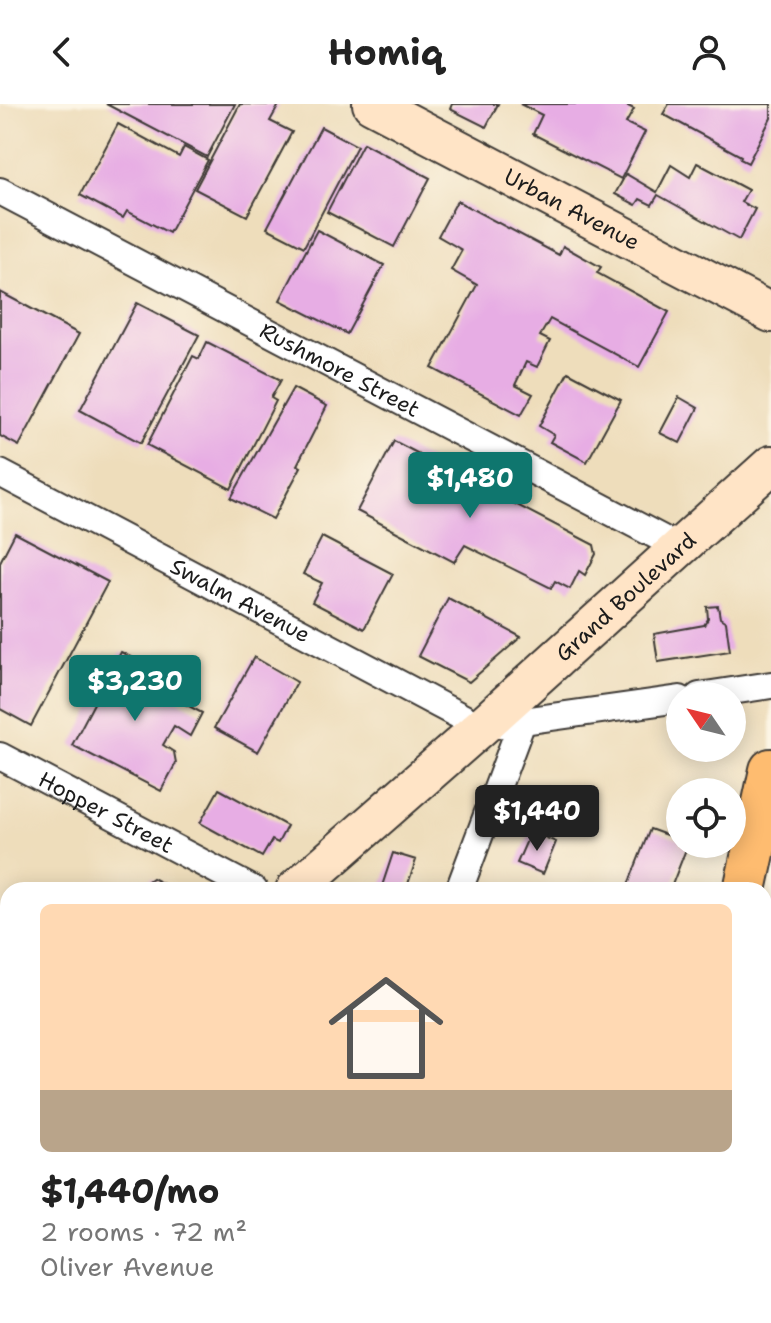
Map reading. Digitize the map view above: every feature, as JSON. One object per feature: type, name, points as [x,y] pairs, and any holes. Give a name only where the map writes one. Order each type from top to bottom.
[{"type":"main road","points":[[747,882],[771,770]]},
{"type":"street","name":"Urban Avenue","points":[[372,104],[771,313]]},
{"type":"street","name":"Rushmore Street","points":[[0,191],[680,548]]},
{"type":"street","name":"Grand Boulevard","points":[[304,882],[771,465]]},
{"type":"street","name":"Swalm Avenue","points":[[0,473],[481,727]]},
{"type":"street","points":[[746,689],[771,685]]},
{"type":"street","points":[[481,727],[666,701]]},
{"type":"street","points":[[462,882],[522,722]]},
{"type":"street","name":"Hopper Street","points":[[0,756],[239,882]]},
{"type":"building","points":[[106,104],[235,104],[207,157]]},
{"type":"building","points":[[240,104],[279,105],[270,121],[292,132],[247,216],[195,189]]},
{"type":"building","points":[[452,104],[498,104],[486,127],[450,109]]},
{"type":"building","points":[[520,104],[624,104],[634,109],[626,123],[645,132],[621,179],[533,134],[542,115]]},
{"type":"building","points":[[669,104],[771,104],[771,118],[748,163],[740,159],[741,156],[663,114]]},
{"type":"building","points":[[118,124],[179,157],[184,147],[208,160],[169,233],[127,211],[123,218],[80,195]]},
{"type":"building","points":[[321,127],[357,146],[304,247],[267,228]]},
{"type":"building","points":[[363,143],[430,178],[394,247],[327,212]]},
{"type":"building","points":[[697,163],[748,190],[741,202],[755,209],[739,240],[658,195],[652,205],[640,199],[636,205],[615,194],[626,174],[657,192],[671,165],[690,177]]},
{"type":"building","points":[[457,201],[559,255],[563,246],[601,267],[597,273],[669,312],[639,367],[550,319],[540,336],[550,341],[537,367],[526,362],[515,385],[533,394],[521,415],[432,368],[477,285],[451,270],[462,250],[438,236]]},
{"type":"building","points":[[317,230],[384,265],[347,334],[280,300]]},
{"type":"building","points":[[0,292],[79,334],[19,446],[0,436]]},
{"type":"building","points":[[137,303],[199,335],[141,443],[80,410]]},
{"type":"building","points":[[207,342],[281,380],[271,398],[276,401],[231,489],[147,445],[193,356],[199,359]]},
{"type":"building","points":[[568,372],[621,400],[587,462],[550,442],[554,435],[539,426]]},
{"type":"building","points":[[293,388],[327,406],[297,465],[301,467],[273,519],[231,498]]},
{"type":"building","points":[[679,397],[698,408],[680,443],[660,433]]},
{"type":"building","points":[[394,441],[594,545],[596,554],[585,575],[579,571],[570,589],[555,581],[551,588],[465,545],[454,562],[357,511]]},
{"type":"building","points":[[15,533],[108,582],[31,726],[0,709],[0,562]]},
{"type":"building","points":[[322,537],[393,574],[364,629],[312,602],[322,583],[303,574]]},
{"type":"building","points":[[448,598],[521,637],[469,682],[418,656]]},
{"type":"building","points":[[718,606],[720,618],[726,622],[730,651],[658,662],[654,634],[704,625],[708,619],[707,607]]},
{"type":"building","points":[[121,652],[166,676],[159,690],[202,713],[190,736],[174,726],[163,745],[174,752],[176,763],[161,791],[72,745]]},
{"type":"building","points":[[254,657],[297,682],[258,752],[214,728]]},
{"type":"building","points":[[550,787],[576,798],[561,831],[536,820]]},
{"type":"building","points":[[219,789],[287,826],[278,843],[272,840],[262,857],[200,823]]},
{"type":"building","points":[[650,829],[666,835],[666,858],[683,858],[673,882],[629,882]]},
{"type":"building","points":[[531,831],[556,842],[543,874],[517,863]]},
{"type":"building","points":[[393,853],[416,860],[409,882],[383,882]]}]
